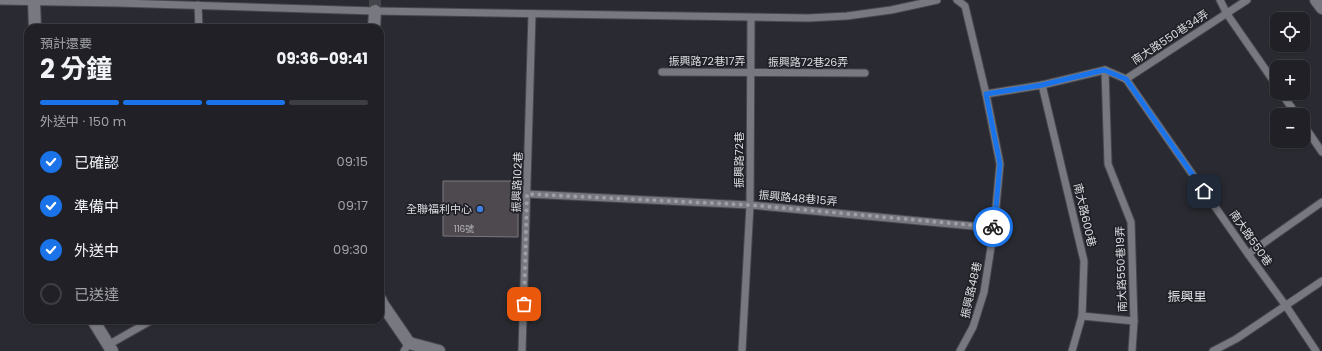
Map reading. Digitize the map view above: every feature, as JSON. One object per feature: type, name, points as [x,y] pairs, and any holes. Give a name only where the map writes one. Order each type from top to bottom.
[{"type":"street","points":[[1316,0],[1322,8]]},
{"type":"street","points":[[34,2],[35,24]]},
{"type":"street","points":[[374,24],[375,11]]},
{"type":"street","points":[[384,307],[407,347],[439,351]]},
{"type":"street","points":[[95,324],[110,348]]},
{"type":"lane","points":[[0,1],[198,5],[375,11],[808,18],[847,16],[891,10],[937,0]]},
{"type":"lane","name":"振興路48巷","points":[[957,0],[965,6],[986,94],[1000,164],[994,228],[984,292],[973,327],[960,351]]},
{"type":"lane","points":[[1220,0],[1227,14],[1270,76]]},
{"type":"lane","name":"南大路550巷34弄","points":[[1126,79],[1247,0]]},
{"type":"lane","points":[[198,5],[199,24]]},
{"type":"lane","name":"振興路102巷","points":[[522,351],[532,14]]},
{"type":"lane","name":"振興路72巷","points":[[742,351],[750,205],[751,18]]},
{"type":"lane","points":[[986,94],[1042,85],[1104,70],[1126,79]]},
{"type":"lane","name":"南大路550巷19弄","points":[[1104,70],[1108,164],[1131,222],[1134,321],[1132,351]]},
{"type":"lane","name":"振興路72巷17弄","points":[[662,72],[751,73]]},
{"type":"lane","name":"振興路72巷26弄","points":[[751,73],[865,73]]},
{"type":"lane","name":"南大路550巷","points":[[1126,79],[1316,351]]},
{"type":"lane","name":"南大路600巷","points":[[1042,85],[1084,261],[1082,316],[1072,351]]},
{"type":"lane","points":[[1310,134],[1322,152]]},
{"type":"lane","name":"振興路48巷15弄","points":[[527,194],[750,205],[994,228]]},
{"type":"lane","points":[[1248,254],[1322,202]]},
{"type":"lane","points":[[1213,351],[1236,339],[1322,281]]},
{"type":"lane","points":[[1082,316],[1134,321]]},
{"type":"lane","points":[[110,348],[146,324]]},
{"type":"building","name":"全聯福利中心","points":[[443,181],[518,181],[518,237],[443,236]]},
{"type":"tunnel","points":[[375,0],[375,11]]},
{"type":"way so far","points":[[524,304],[527,194],[750,205],[993,227]]},
{"type":"place","name":"全聯福利中心","points":[[480,209]]},
{"type":"district","name":"振興里","points":[[1187,296]]},
{"type":"route","points":[[993,227],[994,228],[1000,164],[986,94],[1042,85],[1104,70],[1126,79],[1204,191]]}]
